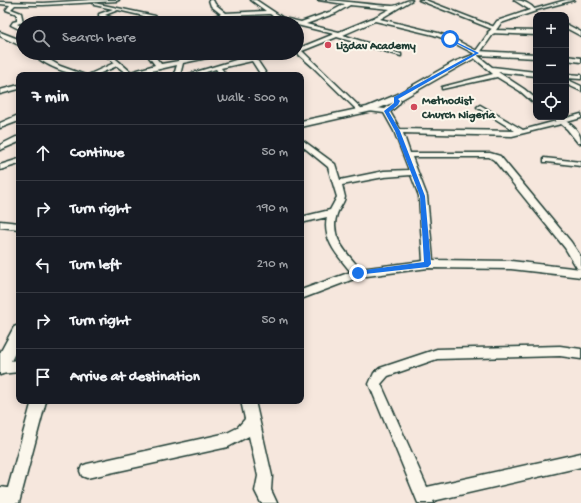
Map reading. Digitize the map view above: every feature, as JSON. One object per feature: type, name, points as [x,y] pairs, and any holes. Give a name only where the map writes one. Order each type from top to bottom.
[{"type":"street","points":[[0,3],[117,0]]},
{"type":"street","points":[[211,0],[213,5],[225,15]]},
{"type":"street","points":[[253,0],[276,16]]},
{"type":"street","points":[[320,0],[395,8]]},
{"type":"street","points":[[304,24],[334,12],[355,0]]},
{"type":"street","points":[[304,49],[375,19],[410,0]]},
{"type":"street","points":[[421,0],[492,30],[533,33]]},
{"type":"street","points":[[517,0],[535,11]]},
{"type":"street","points":[[547,0],[557,4]]},
{"type":"street","points":[[477,54],[492,30],[499,22],[572,0]]},
{"type":"street","points":[[88,1],[118,10],[149,16]]},
{"type":"street","points":[[18,2],[8,10],[19,13],[19,16]]},
{"type":"street","points":[[103,16],[101,15],[118,10]]},
{"type":"street","points":[[222,16],[271,12]]},
{"type":"street","points":[[375,19],[443,36],[477,54],[498,75],[522,90],[533,100]]},
{"type":"street","points":[[304,24],[339,34],[399,55]]},
{"type":"street","points":[[569,28],[581,34]]},
{"type":"street","points":[[0,34],[16,40]]},
{"type":"street","points":[[304,123],[365,110],[396,98],[477,54],[533,56]]},
{"type":"street","points":[[304,56],[314,64],[343,95],[365,110],[386,111],[396,104],[398,101],[396,98]]},
{"type":"street","points":[[569,58],[581,60]]},
{"type":"street","points":[[46,60],[58,67],[74,72]]},
{"type":"street","points":[[113,60],[127,72]]},
{"type":"street","points":[[156,60],[159,66]]},
{"type":"street","points":[[176,72],[182,60]]},
{"type":"street","points":[[136,72],[193,60]]},
{"type":"street","points":[[219,60],[222,72]]},
{"type":"street","points":[[200,72],[244,60]]},
{"type":"street","points":[[253,60],[262,72]]},
{"type":"street","points":[[97,72],[117,64]]},
{"type":"street","points":[[491,69],[533,74]]},
{"type":"street","points":[[64,72],[69,70]]},
{"type":"street","points":[[444,88],[498,75]]},
{"type":"street","points":[[569,76],[581,77]]},
{"type":"street","points":[[569,83],[581,89]]},
{"type":"street","points":[[0,92],[16,88]]},
{"type":"street","points":[[480,107],[521,132]]},
{"type":"street","points":[[386,111],[398,131],[422,196],[428,264]]},
{"type":"street","points":[[569,118],[581,116]]},
{"type":"street","points":[[0,126],[16,119]]},
{"type":"street","points":[[398,131],[498,134],[521,132],[555,120]]},
{"type":"street","points":[[560,120],[570,127],[581,141]]},
{"type":"street","points":[[0,148],[16,140]]},
{"type":"street","points":[[304,143],[332,166],[341,197],[341,201],[333,212],[330,224],[333,243],[358,273]]},
{"type":"street","points":[[407,155],[490,155],[497,158],[568,245],[581,265]]},
{"type":"street","points":[[547,160],[581,164]]},
{"type":"street","points":[[0,168],[16,162]]},
{"type":"street","points":[[338,183],[384,174],[414,172]]},
{"type":"street","points":[[304,219],[333,212]]},
{"type":"street","points":[[0,224],[16,226]]},
{"type":"street","points":[[304,294],[358,273],[428,264],[511,265],[581,273]]},
{"type":"street","points":[[0,368],[16,337]]},
{"type":"street","points":[[581,354],[560,351],[437,354],[384,372],[378,377],[375,384],[424,499],[581,460]]},
{"type":"street","points":[[0,368],[16,366]]},
{"type":"street","points":[[8,498],[24,459],[38,404]]},
{"type":"street","points":[[249,404],[265,476],[263,491],[269,503]]},
{"type":"street","points":[[87,471],[228,440],[242,433],[253,420]]},
{"type":"place","name":"Lizdav Academy","points":[[328,45]]},
{"type":"place","name":"Methodist Church Nigeria","points":[[414,107]]},
{"type":"route","points":[[358,273],[428,264],[422,196],[398,131],[386,111],[388,108],[396,104],[398,101],[396,98],[457,64],[475,56],[477,53],[450,39]]}]
